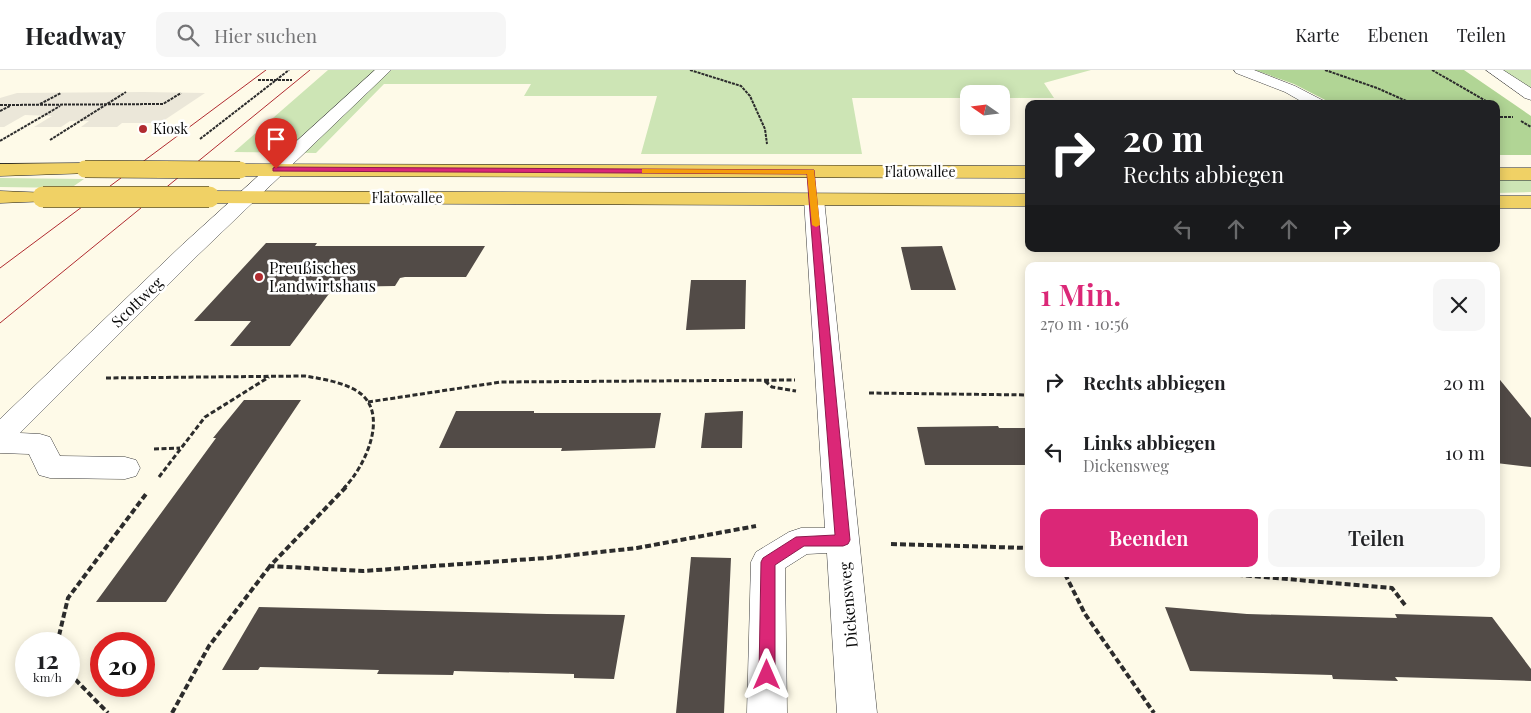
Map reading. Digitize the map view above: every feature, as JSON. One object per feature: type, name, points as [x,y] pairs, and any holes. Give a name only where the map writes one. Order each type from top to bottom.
[{"type":"main road","name":"Flatowallee","points":[[0,170],[276,169],[812,185],[1025,200]]},
{"type":"main road","name":"Flatowallee","points":[[0,197],[247,197],[812,185],[1025,172]]},
{"type":"main road","points":[[1500,174],[1531,174]]},
{"type":"main road","points":[[1500,202],[1531,202]]},
{"type":"street","name":"Scottweg","points":[[0,436],[276,169],[309,142],[384,70]]},
{"type":"street","points":[[1241,70],[1290,89],[1311,100]]},
{"type":"street","points":[[1493,70],[1531,95]]},
{"type":"street","name":"Dickensweg","points":[[812,185],[857,713]]},
{"type":"street","points":[[0,443],[40,444],[50,467],[125,468]]},
{"type":"street","points":[[767,713],[768,562],[801,541],[843,540]]},
{"type":"path","points":[[200,140],[289,70]]},
{"type":"path","points":[[690,70],[741,86],[750,96],[765,129],[767,141]]},
{"type":"path","points":[[1325,70],[1377,88],[1404,100]]},
{"type":"path","points":[[1432,70],[1484,100]]},
{"type":"path","points":[[258,80],[292,80]]},
{"type":"path","points":[[50,140],[126,92]]},
{"type":"path","points":[[0,106],[162,104],[181,92]]},
{"type":"path","points":[[39,105],[61,93]]},
{"type":"path","points":[[0,111],[11,105]]},
{"type":"path","points":[[0,141],[61,105]]},
{"type":"path","points":[[1500,117],[1513,116]]},
{"type":"path","points":[[96,378],[305,376],[336,382],[359,392],[372,408],[373,433],[367,454],[350,482],[270,566],[209,646],[172,713]]},
{"type":"path","points":[[153,485],[205,416],[270,377]]},
{"type":"path","points":[[764,380],[772,387],[797,391]]},
{"type":"path","points":[[367,402],[501,382],[789,380]]},
{"type":"path","points":[[869,393],[1025,395]]},
{"type":"path","points":[[60,632],[68,598],[148,493]]},
{"type":"path","points":[[270,566],[363,571],[546,558],[637,548],[762,525]]},
{"type":"path","points":[[891,544],[1025,548]]},
{"type":"path","points":[[1066,577],[1085,614],[1154,713]]},
{"type":"path","points":[[1263,577],[1392,588],[1405,605]]},
{"type":"path","points":[[80,684],[108,713]]},
{"type":"green space","points":[[328,70],[1091,70],[1044,83],[1054,98],[1010,98],[1010,85],[960,85],[960,98],[852,98],[862,154],[641,154],[657,96],[524,96],[531,84],[384,84],[316,153],[234,152]]},
{"type":"green space","points":[[1255,70],[1464,70],[1531,116],[1531,155],[1500,155],[1500,100],[1325,100],[1294,84]]},
{"type":"green space","points":[[1502,70],[1531,70],[1531,88]]},
{"type":"green space","points":[[0,178],[84,179],[71,188],[0,187]]},
{"type":"green space","points":[[1500,179],[1531,180],[1531,192],[1500,193]]},
{"type":"shaded area","points":[[17,93],[205,93],[160,123],[122,123],[117,127],[81,127],[89,121],[70,121],[61,127],[34,127],[52,116],[25,115],[4,127],[0,127],[0,98]]},
{"type":"building","points":[[266,243],[317,243],[315,246],[485,246],[466,277],[405,277],[400,278],[395,286],[334,287],[290,346],[230,346],[251,321],[194,321]]},
{"type":"building","points":[[942,246],[956,290],[911,290],[901,247]]},
{"type":"building","points":[[691,280],[746,280],[745,329],[686,330]]},
{"type":"building","points":[[1500,380],[1531,418],[1531,467],[1500,463]]},
{"type":"building","points":[[244,400],[301,400],[166,602],[96,602],[216,438],[213,438]]},
{"type":"building","points":[[456,411],[661,413],[655,448],[561,451],[562,448],[439,448]]},
{"type":"building","points":[[743,411],[742,448],[701,448],[705,413]]},
{"type":"building","points":[[998,426],[999,428],[1025,428],[1025,465],[925,465],[917,427]]},
{"type":"building","points":[[691,557],[731,558],[724,713],[676,713]]},
{"type":"building","points":[[259,607],[625,615],[614,679],[574,678],[574,674],[454,671],[453,675],[377,674],[379,670],[260,667],[258,670],[222,670]]},
{"type":"building","points":[[1165,607],[1247,614],[1397,618],[1395,614],[1492,617],[1531,669],[1531,681],[1395,677],[1398,681],[1333,679],[1332,675],[1190,671]]},
{"type":"tram line","points":[[0,268],[266,70]]},
{"type":"tram line","points":[[0,323],[310,70]]},
{"type":"slow traffic","points":[[644,171],[811,172],[816,225]]},
{"type":"place","name":"Kiosk","points":[[143,129]]},
{"type":"place","name":"Preußisches Landwirtshaus","points":[[259,277]]},
{"type":"route","points":[[276,169],[811,172],[843,540],[801,541],[768,562],[767,675]]}]
